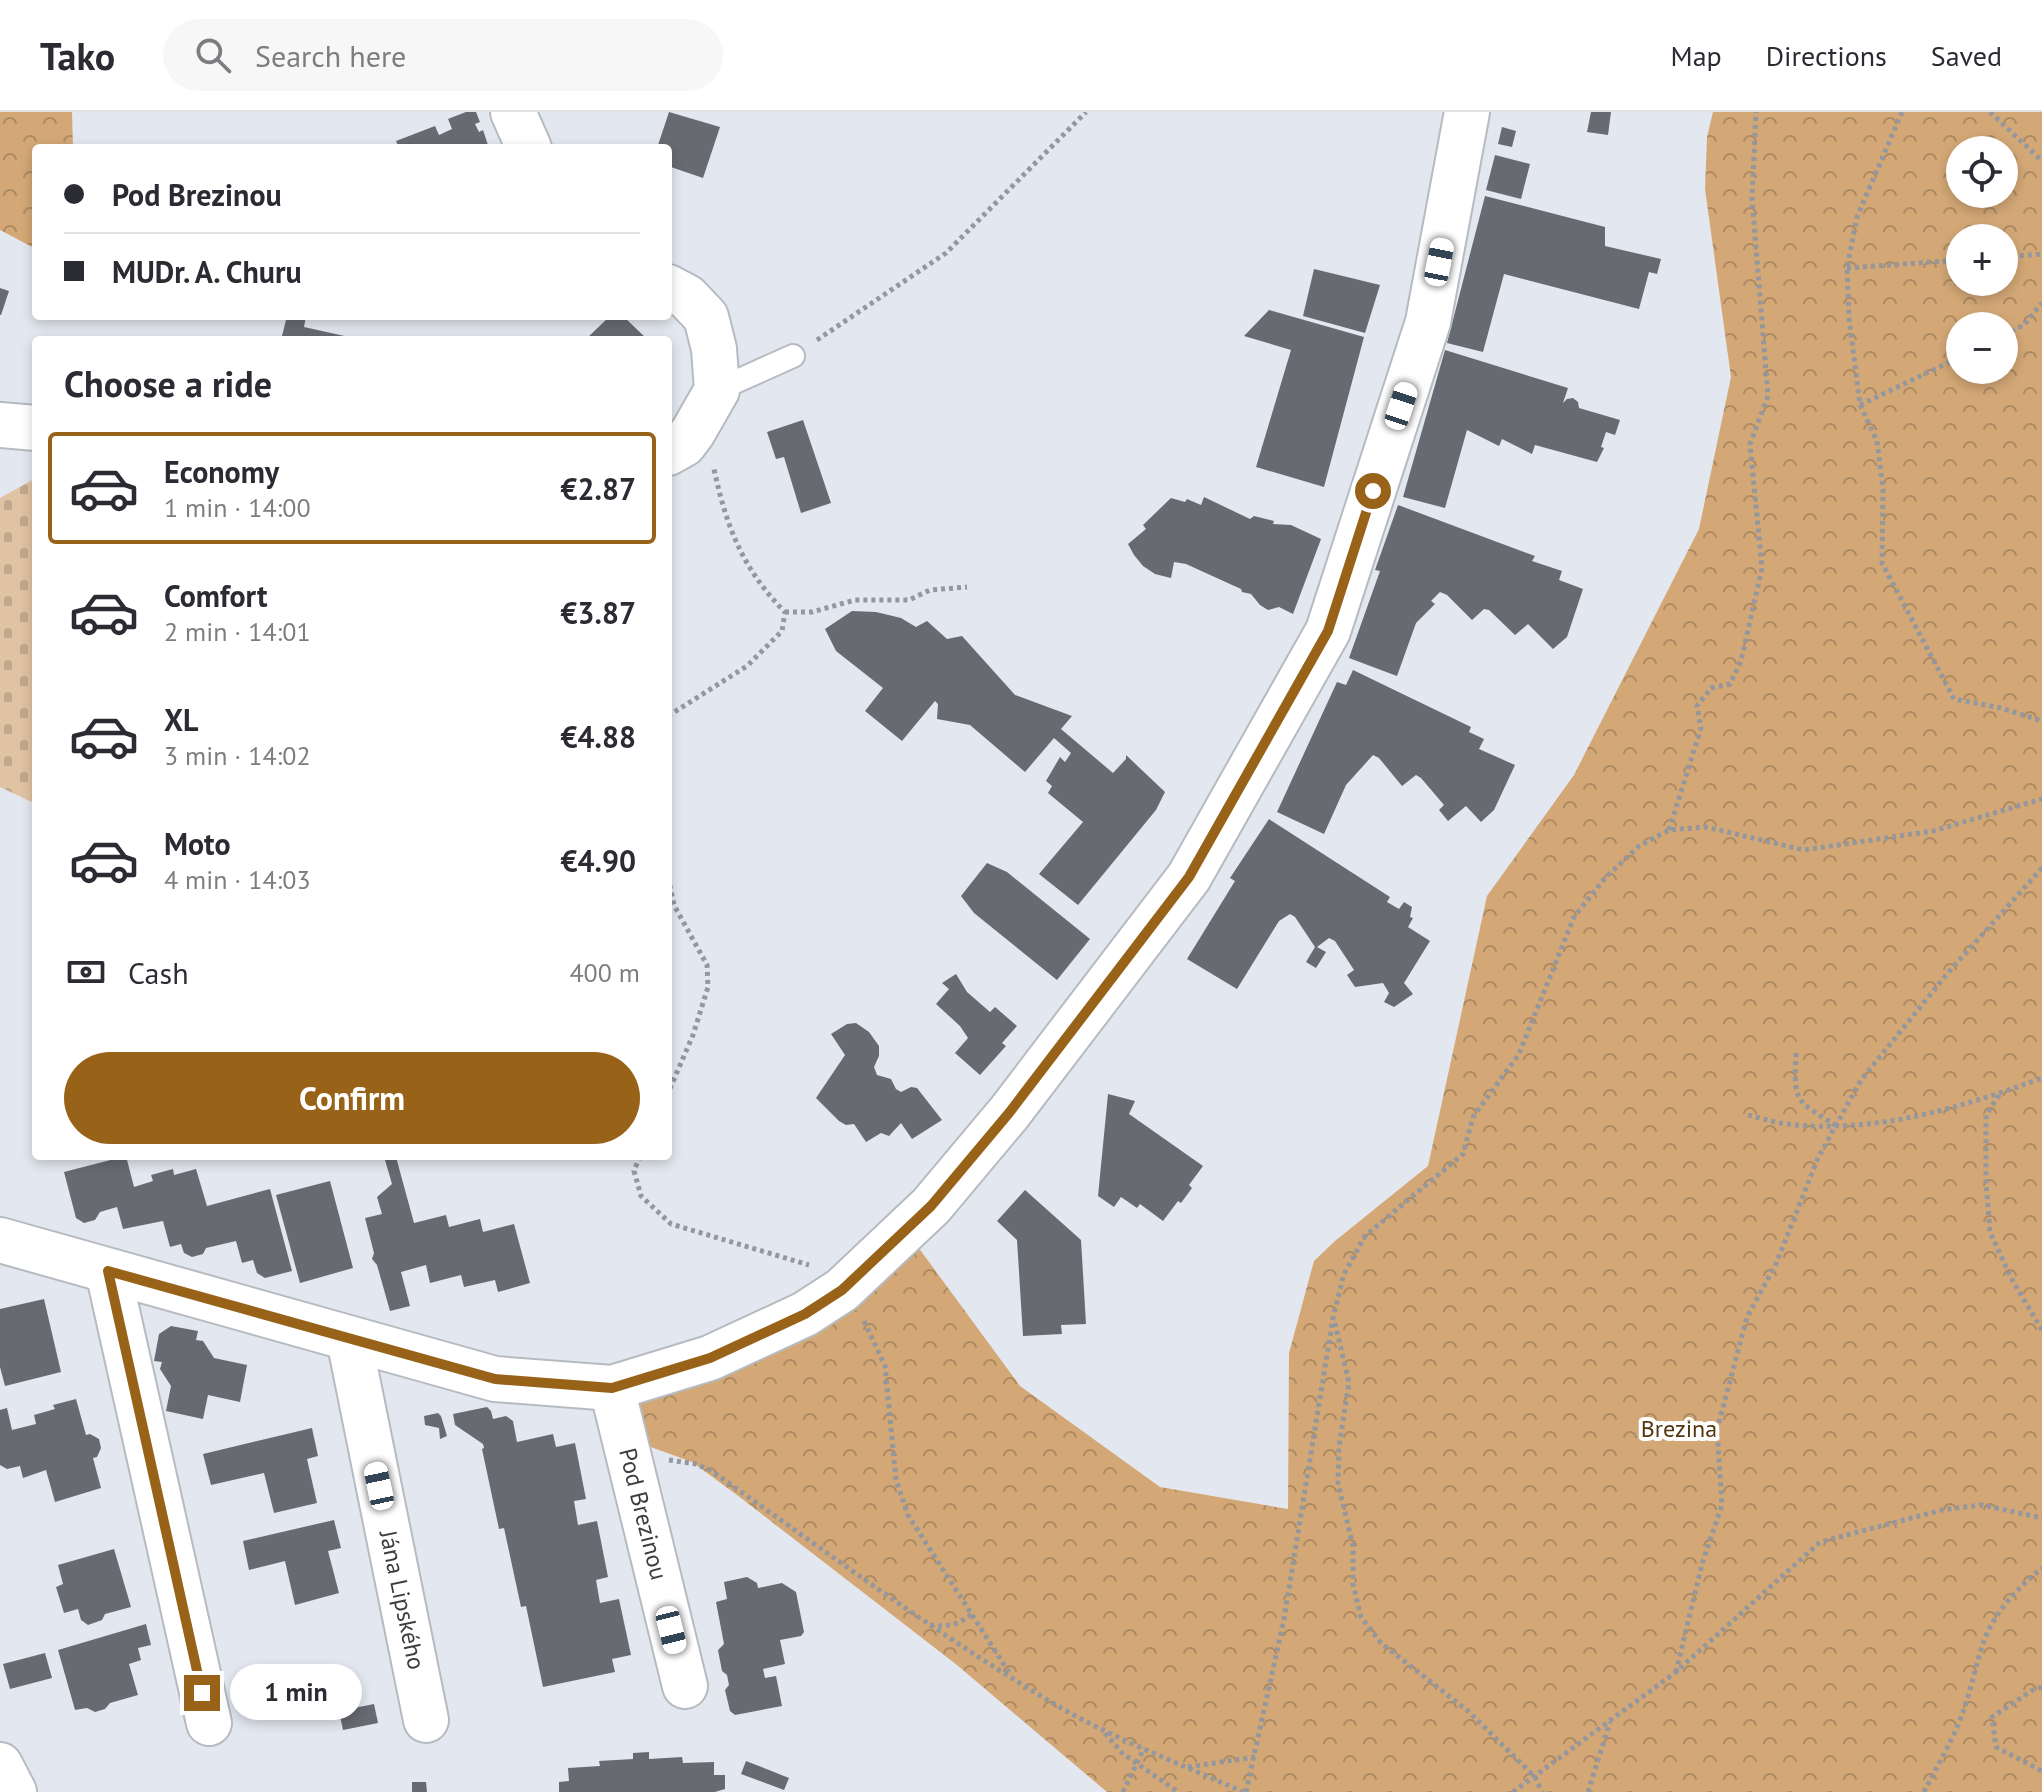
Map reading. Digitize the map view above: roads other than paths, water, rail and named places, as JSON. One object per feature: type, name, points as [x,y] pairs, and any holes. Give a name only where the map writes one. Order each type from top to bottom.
[{"type":"street","points":[[513,112],[527,144]]},
{"type":"street","points":[[0,1240],[495,1379],[612,1388],[710,1358],[805,1314],[851,1303],[1009,1113],[1189,877],[1328,631],[1428,322],[1467,112]]},
{"type":"street","points":[[672,289],[687,297],[706,317],[714,349],[717,390],[693,432],[684,444],[672,451]]},
{"type":"street","points":[[0,425],[32,428]]},
{"type":"street","points":[[108,1271],[209,1723]]},
{"type":"street","name":"Jána Lipského","points":[[349,1339],[426,1720]]},
{"type":"street","name":"Pod Brezinou","points":[[612,1388],[685,1686]]},
{"type":"street","points":[[0,1765],[14,1792]]},
{"type":"lane","points":[[717,390],[793,356]]},
{"type":"park label","name":"Brezina","points":[[1679,1429]]}]
